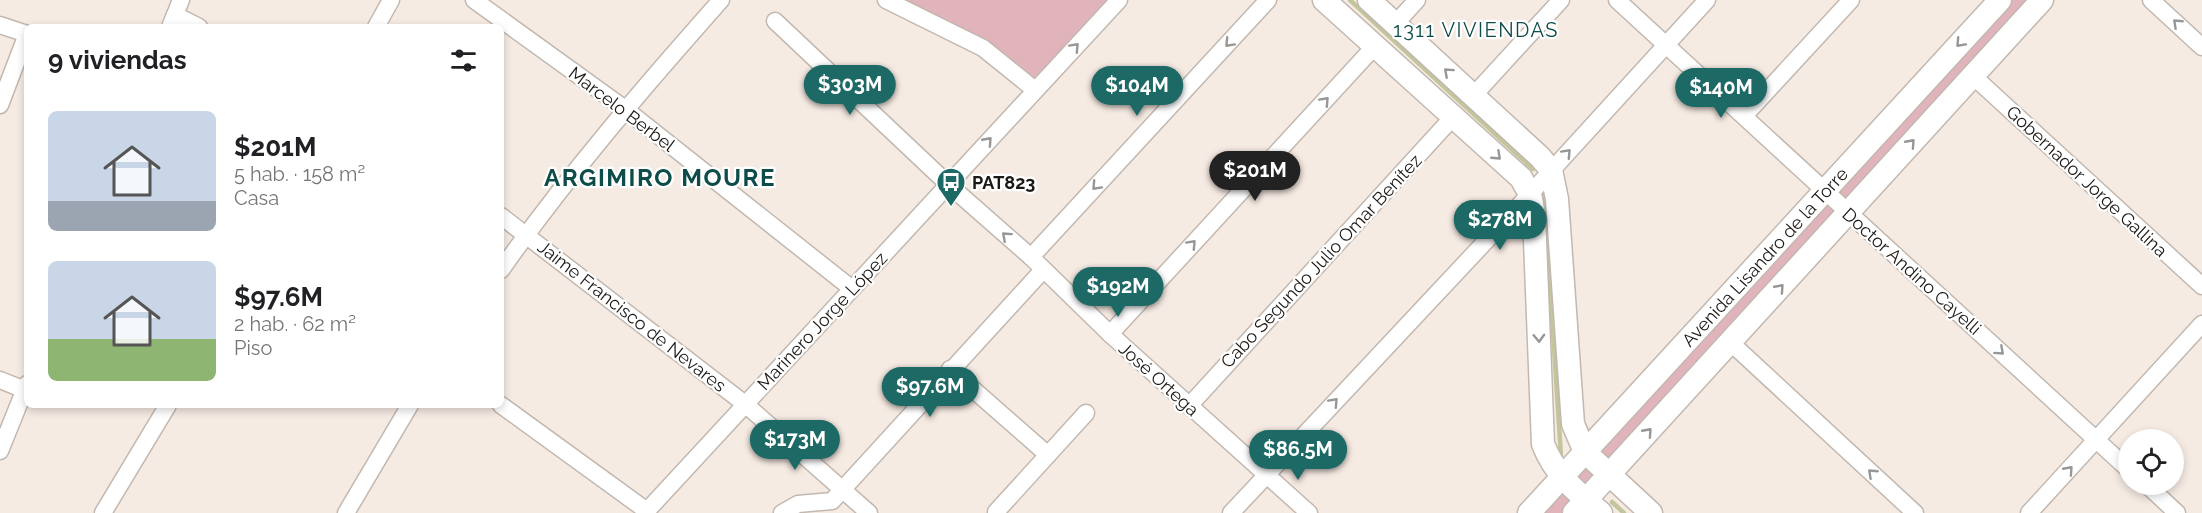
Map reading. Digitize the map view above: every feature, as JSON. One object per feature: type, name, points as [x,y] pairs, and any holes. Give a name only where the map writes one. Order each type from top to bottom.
[{"type":"main road","points":[[1324,0],[1521,178],[1530,194],[1534,215],[1543,444],[1550,461],[1587,509]]},
{"type":"main road","points":[[1369,0],[1540,157],[1551,171],[1557,199],[1573,423],[1585,452],[1651,513]]},
{"type":"main road","name":"Avenida Lisandro de la Torre","points":[[1529,513],[2000,0]]},
{"type":"main road","name":"Avenida Lisandro de la Torre","points":[[1587,509],[1609,475],[2042,0]]},
{"type":"street","points":[[378,24],[391,0]]},
{"type":"street","name":"Marcelo Berbel","points":[[474,0],[625,109],[851,288]]},
{"type":"street","points":[[504,266],[526,234],[625,109],[720,0]]},
{"type":"street","points":[[886,0],[983,48],[1035,90]]},
{"type":"street","name":"Marinero Jorge López","points":[[646,512],[1119,0]]},
{"type":"street","points":[[1031,257],[1268,0]]},
{"type":"street","points":[[1395,24],[1417,0]]},
{"type":"street","points":[[1474,95],[1561,0]]},
{"type":"street","name":"Doctor Andino Cayelli","points":[[1617,0],[2118,459]]},
{"type":"street","points":[[1231,513],[1530,194],[1707,0]]},
{"type":"street","points":[[1744,116],[1851,0]]},
{"type":"street","points":[[2151,0],[2202,47]]},
{"type":"street","points":[[176,14],[194,24]]},
{"type":"street","name":"José Ortega","points":[[775,21],[950,185],[1031,257],[1110,334],[1308,513]]},
{"type":"street","points":[[0,25],[24,33]]},
{"type":"street","points":[[0,105],[24,42]]},
{"type":"street","points":[[1110,334],[1375,46]]},
{"type":"street","name":"Gobernador Jorge Gallina","points":[[1973,76],[2202,286]]},
{"type":"street","name":"Cabo Segundo Julio Omar Benítez","points":[[1189,406],[1454,116]]},
{"type":"street","name":"Jaime Francisco de Nevares","points":[[504,218],[745,404],[869,513]]},
{"type":"street","points":[[782,513],[798,504],[832,501],[950,369],[1043,270]]},
{"type":"street","points":[[2029,513],[2202,324]]},
{"type":"street","points":[[1730,342],[1915,513]]},
{"type":"street","points":[[950,369],[1048,454]]},
{"type":"street","points":[[0,380],[24,386]]},
{"type":"street","points":[[0,452],[24,392]]},
{"type":"street","points":[[504,407],[646,512]]},
{"type":"street","points":[[103,513],[166,408]]},
{"type":"street","points":[[346,513],[408,408]]},
{"type":"street","points":[[996,512],[1086,413]]},
{"type":"street","points":[[2158,495],[2177,513]]},
{"type":"shaded area","points":[[886,0],[1119,0],[1035,90],[983,48]]},
{"type":"shaded area","points":[[2000,0],[2042,0],[1574,513],[1529,513]]},
{"type":"waterway","points":[[1350,0],[1533,169]]},
{"type":"waterway","points":[[1544,193],[1561,456]]},
{"type":"waterway","points":[[1612,502],[1624,513]]},
{"type":"place","name":"PAT823","points":[[951,208]]},
{"type":"district","name":"1311 VIVIENDAS","points":[[1476,30]]},
{"type":"district","name":"ARGIMIRO MOURE","points":[[660,177]]}]
